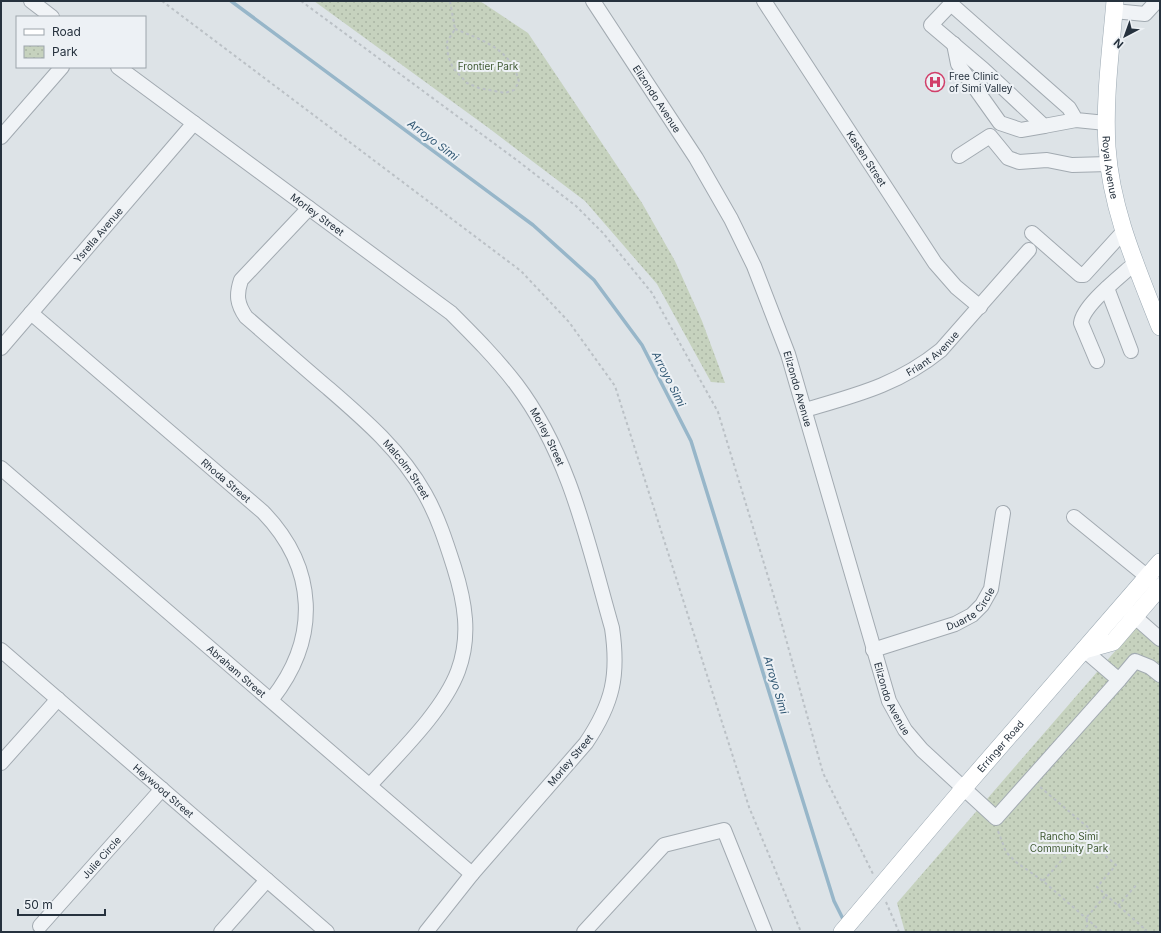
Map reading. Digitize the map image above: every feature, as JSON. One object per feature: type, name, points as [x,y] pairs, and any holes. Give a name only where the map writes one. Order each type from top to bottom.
[{"type":"main road","name":"Royal Avenue","points":[[1114,6],[1106,108],[1112,188],[1123,232],[1160,327]]},
{"type":"main road","points":[[1084,650],[1113,642],[1129,611],[1157,584],[1160,562]]},
{"type":"main road","name":"Erringer Road","points":[[842,932],[963,789],[1084,650]]},
{"type":"street","points":[[31,1],[51,16]]},
{"type":"street","name":"Elizondo Avenue","points":[[593,1],[696,158],[731,219],[754,266],[772,311],[805,410],[873,650],[889,701],[905,730],[922,750],[996,818]]},
{"type":"street","name":"Kasten Street","points":[[764,1],[935,263],[956,287],[980,307]]},
{"type":"street","points":[[1114,6],[1145,14],[1157,1]]},
{"type":"street","points":[[1044,126],[983,69],[931,25],[951,4],[1069,108],[1076,120]]},
{"type":"street","points":[[954,44],[958,64],[1000,123],[1020,130],[1076,120],[1106,123]]},
{"type":"street","points":[[1,137],[61,68]]},
{"type":"street","name":"Morley Street","points":[[119,68],[450,313],[486,348],[517,385],[544,427],[567,477],[612,628],[616,652],[615,676],[609,702],[599,724],[586,743],[472,874],[426,932]]},
{"type":"street","name":"Ysrella Avenue","points":[[1,348],[194,123]]},
{"type":"street","points":[[959,156],[990,136],[1008,158],[1019,162],[1047,160],[1072,165],[1109,164]]},
{"type":"street","name":"Malcolm Street","points":[[309,208],[241,280],[237,292],[239,307],[246,317],[373,428],[406,465],[425,494],[440,525],[461,589],[465,610],[466,631],[464,650],[458,671],[449,690],[435,710],[370,785]]},
{"type":"street","points":[[1032,233],[1080,275],[1084,274],[1123,232]]},
{"type":"street","name":"Friant Avenue","points":[[805,410],[871,391],[907,375],[940,350],[980,307],[1029,250]]},
{"type":"street","points":[[1097,361],[1081,323],[1081,317],[1098,296],[1135,263]]},
{"type":"street","points":[[1107,288],[1131,351]]},
{"type":"street","name":"Rhoda Street","points":[[31,313],[263,512],[287,541],[297,561],[303,582],[306,604],[306,624],[301,648],[294,666],[283,686],[272,699]]},
{"type":"street","name":"Abraham Street","points":[[1,468],[272,699],[472,874]]},
{"type":"street","name":"Duarte Circle","points":[[873,650],[955,624],[972,615],[982,605],[991,589],[1003,513]]},
{"type":"street","points":[[1074,517],[1124,559],[1157,584]]},
{"type":"street","points":[[1129,611],[1160,639]]},
{"type":"street","name":"Heywood Street","points":[[1,650],[327,932]]},
{"type":"street","points":[[1084,650],[1119,680]]},
{"type":"street","points":[[996,818],[1136,661],[1150,667],[1160,675]]},
{"type":"street","points":[[1,763],[58,699]]},
{"type":"street","name":"Julie Circle","points":[[40,926],[162,789]]},
{"type":"street","points":[[584,932],[664,845],[724,830],[765,932]]},
{"type":"street","points":[[221,932],[267,880]]},
{"type":"path","points":[[300,1],[576,206],[603,232],[652,293],[718,412],[776,603],[823,773],[871,872]]},
{"type":"path","points":[[450,1],[455,29],[447,42],[448,56],[453,68],[467,83],[493,92],[505,93],[514,90],[519,82],[516,69],[504,54],[478,38],[455,29]]},
{"type":"path","points":[[1038,785],[1090,829],[1043,881]]},
{"type":"path","points":[[996,818],[998,831],[1006,852],[1016,862],[1043,881],[1102,932]]},
{"type":"path","points":[[1083,836],[1116,865],[1096,888],[1146,930],[1144,932]]},
{"type":"path","points":[[1118,906],[1138,883]]},
{"type":"path","points":[[1086,918],[1106,895]]},
{"type":"path","points":[[889,907],[899,932]]},
{"type":"path","points":[[1082,932],[1088,925],[1086,918]]},
{"type":"green space","name":"Frontier Park","points":[[314,1],[477,1],[483,3],[528,33],[642,203],[675,261],[702,321],[725,383],[711,382],[657,284],[585,201],[490,129]]},
{"type":"green space","name":"Rancho Simi Community Park","points":[[1136,627],[1160,646],[1160,932],[905,932],[897,903]]},
{"type":"waterway","name":"Arroyo Simi","points":[[231,1],[533,225],[594,280],[642,345],[691,441],[834,901],[844,921]]},
{"type":"place","name":"Free Clinic of Simi Valley","points":[[935,82]]}]
